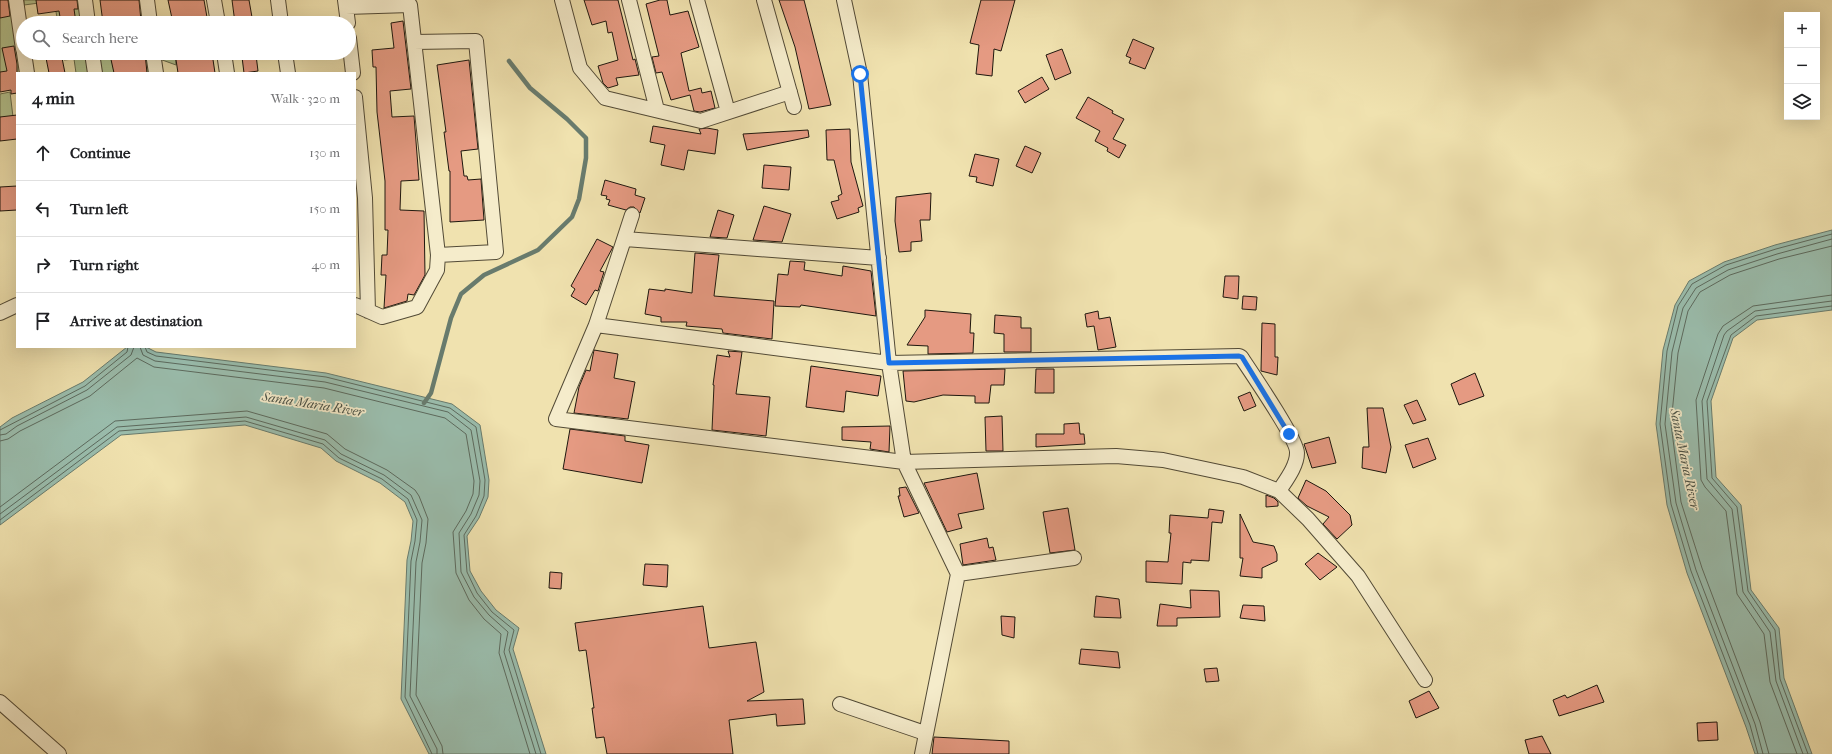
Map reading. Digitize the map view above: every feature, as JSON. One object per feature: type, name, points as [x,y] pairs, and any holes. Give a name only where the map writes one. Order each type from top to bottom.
[{"type":"street","points":[[16,0],[18,16]]},
{"type":"street","points":[[85,0],[87,16]]},
{"type":"street","points":[[147,0],[149,16]]},
{"type":"street","points":[[214,0],[217,16]]},
{"type":"street","points":[[278,0],[280,16]]},
{"type":"street","points":[[562,0],[580,68],[605,98],[701,121],[790,92]]},
{"type":"street","points":[[629,0],[657,110]]},
{"type":"street","points":[[697,0],[728,112]]},
{"type":"street","points":[[764,0],[794,107]]},
{"type":"street","points":[[844,0],[860,74],[889,363],[904,462],[958,574],[922,754]]},
{"type":"street","points":[[347,16],[345,3],[410,5],[438,255],[438,270],[417,307],[382,317],[356,305]]},
{"type":"street","points":[[414,42],[476,41],[496,252],[438,255]]},
{"type":"street","points":[[25,60],[27,72]]},
{"type":"street","points":[[93,60],[95,72]]},
{"type":"street","points":[[154,60],[156,72]]},
{"type":"street","points":[[225,60],[227,72]]},
{"type":"street","points":[[286,60],[288,72]]},
{"type":"street","points":[[352,60],[353,72]]},
{"type":"street","points":[[356,107],[365,198],[368,311]]},
{"type":"street","points":[[632,215],[596,325],[556,419],[904,462],[1116,456],[1178,463],[1243,477],[1279,491],[1308,519],[1358,576],[1426,680]]},
{"type":"street","points":[[625,239],[879,258]]},
{"type":"street","points":[[0,313],[16,305]]},
{"type":"street","points":[[596,325],[889,363],[1239,356],[1242,357],[1298,450],[1297,459],[1279,491]]},
{"type":"street","points":[[958,574],[1074,558]]},
{"type":"street","points":[[0,702],[59,754]]},
{"type":"street","points":[[840,704],[925,733]]},
{"type":"green space","points":[[0,0],[15,0],[17,16],[16,60],[22,60],[23,72],[0,76]]},
{"type":"green space","points":[[24,0],[85,0],[87,16],[57,16],[54,1],[24,5]]},
{"type":"green space","points":[[74,60],[154,60],[156,72],[76,72]]},
{"type":"green space","points":[[162,60],[176,60],[176,65]]},
{"type":"green space","points":[[10,92],[13,117],[0,119],[0,94]]},
{"type":"water","name":"Santa Maria River","points":[[1832,230],[1832,310],[1757,320],[1733,338],[1711,401],[1716,477],[1741,505],[1751,590],[1779,628],[1784,678],[1812,754],[1755,754],[1687,573],[1667,505],[1656,424],[1663,350],[1675,305],[1689,281],[1724,262],[1775,245]]},
{"type":"water","name":"Santa Maria River","points":[[126,348],[148,348],[156,352],[326,373],[452,404],[480,425],[489,480],[488,497],[479,518],[467,536],[470,571],[481,591],[496,610],[519,628],[513,649],[546,754],[429,754],[401,699],[407,560],[413,521],[405,502],[380,483],[336,461],[321,448],[245,425],[121,435],[0,525],[0,427],[12,418],[83,382]]},
{"type":"building","points":[[0,0],[8,0],[10,16],[0,18]]},
{"type":"building","points":[[36,0],[77,0],[78,9],[74,9],[75,16],[60,16],[59,11],[38,14]]},
{"type":"building","points":[[100,0],[139,0],[141,16],[102,16]]},
{"type":"building","points":[[168,0],[204,0],[207,16],[171,16]]},
{"type":"building","points":[[232,0],[249,0],[252,16],[234,16]]},
{"type":"building","points":[[584,0],[618,0],[633,60],[635,59],[639,75],[616,78],[618,85],[608,88],[603,83],[598,66],[618,60],[612,32],[608,33],[606,21],[592,25]]},
{"type":"building","points":[[660,0],[667,0],[670,15],[688,11],[699,47],[681,53],[689,91],[701,88],[702,93],[711,91],[715,108],[700,112],[694,111],[690,95],[671,100],[662,72],[656,73],[652,57],[659,56],[646,4]]},
{"type":"building","points":[[779,0],[804,0],[831,105],[809,109],[795,47]]},
{"type":"building","points":[[981,0],[1015,0],[1001,51],[994,49],[992,76],[976,74],[979,45],[970,43]]},
{"type":"building","points":[[403,21],[411,89],[390,91],[392,117],[414,116],[419,180],[401,181],[400,210],[424,211],[425,275],[414,295],[408,294],[407,301],[384,308],[386,275],[381,275],[382,255],[387,255],[388,230],[385,230],[385,181],[377,112],[376,67],[373,67],[372,50],[394,48],[391,23]]},
{"type":"building","points":[[1133,39],[1154,48],[1145,69],[1129,63],[1131,58],[1126,56]]},
{"type":"building","points":[[14,46],[17,64],[16,93],[11,94],[11,90],[0,92],[0,72],[7,71],[2,48]]},
{"type":"building","points":[[1062,49],[1071,73],[1055,80],[1046,55]]},
{"type":"building","points":[[46,60],[62,60],[65,72],[49,72]]},
{"type":"building","points":[[111,60],[146,60],[147,72],[114,72]]},
{"type":"building","points":[[176,60],[213,60],[215,72],[178,72]]},
{"type":"building","points":[[242,60],[257,60],[258,71],[244,72]]},
{"type":"building","points":[[469,60],[478,149],[461,151],[464,176],[467,176],[468,180],[481,179],[484,220],[450,222],[450,171],[444,132],[446,132],[437,65]]},
{"type":"building","points":[[1042,77],[1049,89],[1025,103],[1018,91]]},
{"type":"building","points":[[1088,97],[1124,119],[1113,139],[1126,145],[1119,158],[1107,151],[1108,148],[1095,141],[1100,131],[1076,118]]},
{"type":"building","points":[[16,115],[16,139],[0,141],[0,117]]},
{"type":"building","points":[[653,126],[701,134],[699,129],[707,128],[718,130],[715,154],[688,150],[684,170],[661,165],[665,145],[650,142]]},
{"type":"building","points":[[850,129],[851,162],[863,206],[858,208],[859,212],[837,219],[831,202],[839,200],[838,196],[842,194],[834,160],[827,160],[826,130]]},
{"type":"building","points":[[808,130],[809,137],[747,150],[743,134]]},
{"type":"building","points":[[1025,146],[1041,153],[1032,173],[1016,166]]},
{"type":"building","points":[[975,154],[999,159],[993,186],[976,182],[977,177],[969,176]]},
{"type":"building","points":[[764,165],[791,167],[789,190],[762,188]]},
{"type":"building","points":[[605,180],[636,189],[635,195],[645,198],[640,213],[634,207],[630,207],[626,210],[608,205],[610,200],[606,199],[607,196],[601,195]]},
{"type":"building","points":[[16,186],[16,210],[0,211],[0,187]]},
{"type":"building","points":[[931,193],[930,220],[920,220],[922,241],[911,242],[911,251],[899,252],[895,221],[896,197]]},
{"type":"building","points":[[764,206],[791,214],[782,242],[753,240]]},
{"type":"building","points":[[718,210],[734,215],[727,238],[710,237]]},
{"type":"building","points":[[597,239],[613,247],[600,271],[604,272],[598,291],[595,290],[586,305],[571,296],[575,289],[571,286]]},
{"type":"building","points":[[695,253],[719,255],[714,296],[774,301],[772,339],[723,333],[722,329],[686,326],[687,322],[661,322],[661,317],[645,314],[649,289],[665,291],[665,289],[692,293]]},
{"type":"building","points":[[790,261],[805,262],[804,270],[842,276],[843,266],[871,271],[876,316],[801,305],[800,307],[775,306],[778,274],[788,275]]},
{"type":"building","points":[[1225,276],[1239,276],[1238,299],[1223,297]]},
{"type":"building","points":[[1243,296],[1257,297],[1256,310],[1242,309]]},
{"type":"building","points":[[925,310],[971,314],[970,333],[974,333],[973,353],[928,354],[928,346],[907,345],[925,317]]},
{"type":"building","points":[[1098,311],[1099,319],[1110,317],[1116,347],[1098,350],[1094,326],[1087,327],[1085,314]]},
{"type":"building","points":[[995,315],[1021,317],[1021,328],[1031,328],[1031,352],[1004,352],[1004,334],[994,333]]},
{"type":"building","points":[[1262,323],[1275,324],[1275,357],[1278,357],[1277,375],[1261,371]]},
{"type":"building","points":[[594,350],[618,354],[614,378],[635,382],[628,419],[574,413],[579,387],[586,370],[590,371]]},
{"type":"building","points":[[728,351],[742,352],[736,394],[770,397],[766,436],[712,430],[713,385],[717,355],[730,357]]},
{"type":"building","points":[[811,366],[881,376],[878,396],[846,391],[844,412],[806,407]]},
{"type":"building","points":[[1005,369],[1004,385],[991,385],[989,403],[975,403],[975,396],[943,395],[914,402],[906,401],[903,371]]},
{"type":"building","points":[[1036,369],[1054,369],[1054,393],[1035,393]]},
{"type":"building","points":[[1475,373],[1484,396],[1459,405],[1451,384]]},
{"type":"building","points":[[1250,392],[1256,406],[1244,411],[1238,397]]},
{"type":"building","points":[[1417,400],[1426,420],[1413,424],[1404,405]]},
{"type":"building","points":[[1367,408],[1383,408],[1391,447],[1386,473],[1362,468],[1363,447],[1369,447]]},
{"type":"building","points":[[1002,416],[1003,451],[986,451],[985,417]]},
{"type":"building","points":[[1079,423],[1080,434],[1084,434],[1085,444],[1036,447],[1036,434],[1064,434],[1064,424]]},
{"type":"building","points":[[890,426],[889,452],[870,449],[871,442],[842,440],[842,427]]},
{"type":"building","points":[[570,429],[625,436],[625,441],[649,445],[642,483],[563,469]]},
{"type":"building","points":[[1329,437],[1336,463],[1312,468],[1304,444]]},
{"type":"building","points":[[1428,438],[1436,459],[1413,468],[1405,445]]},
{"type":"building","points":[[977,473],[984,509],[958,514],[962,528],[947,532],[924,483]]},
{"type":"building","points":[[1306,480],[1326,491],[1350,515],[1352,525],[1337,539],[1323,524],[1329,517],[1307,506],[1298,498]]},
{"type":"building","points":[[906,487],[919,513],[904,517],[898,496],[900,496],[899,488]]},
{"type":"building","points":[[1266,495],[1274,498],[1278,502],[1278,506],[1266,507]]},
{"type":"building","points":[[1068,508],[1075,550],[1050,553],[1043,512]]},
{"type":"building","points":[[1209,509],[1224,511],[1222,523],[1212,522],[1209,561],[1191,560],[1191,563],[1183,562],[1182,584],[1146,582],[1146,561],[1168,562],[1171,533],[1169,533],[1170,515],[1208,518]]},
{"type":"building","points":[[1240,514],[1253,542],[1274,546],[1277,554],[1277,561],[1262,568],[1262,578],[1240,576],[1243,558],[1240,558]]},
{"type":"building","points":[[987,538],[989,548],[993,547],[996,560],[963,565],[960,544]]},
{"type":"building","points":[[1318,553],[1337,567],[1320,580],[1305,564]]},
{"type":"building","points":[[645,564],[668,565],[667,587],[643,585]]},
{"type":"building","points":[[550,572],[562,573],[561,589],[549,588]]},
{"type":"building","points":[[1190,590],[1219,591],[1220,617],[1177,618],[1177,626],[1157,626],[1160,604],[1191,608]]},
{"type":"building","points":[[1096,596],[1119,599],[1121,618],[1094,617]]},
{"type":"building","points":[[1243,605],[1264,606],[1265,621],[1240,618]]},
{"type":"building","points":[[703,606],[709,648],[756,642],[764,692],[747,701],[803,699],[805,724],[777,726],[776,714],[729,720],[733,754],[607,754],[604,737],[596,738],[592,708],[594,708],[586,650],[579,651],[575,623]]},
{"type":"building","points":[[1001,616],[1015,617],[1014,638],[1002,635]]},
{"type":"building","points":[[1081,649],[1118,652],[1120,668],[1079,664]]},
{"type":"building","points":[[1217,668],[1219,681],[1206,682],[1204,669]]},
{"type":"building","points":[[1597,685],[1604,702],[1559,716],[1553,700],[1565,695],[1567,698]]},
{"type":"building","points":[[1429,691],[1439,708],[1416,718],[1409,701]]},
{"type":"building","points":[[1717,722],[1718,740],[1698,741],[1697,723]]},
{"type":"building","points":[[1542,736],[1551,754],[1529,754],[1525,740]]},
{"type":"building","points":[[934,737],[1009,741],[1009,754],[932,754]]},
{"type":"waterway","points":[[424,403],[431,393],[451,318],[461,294],[484,275],[538,250],[572,217],[579,199],[586,158],[586,138],[567,119],[530,88],[509,61]]},
{"type":"route","points":[[860,74],[889,363],[1239,356],[1242,357],[1289,434]]}]
